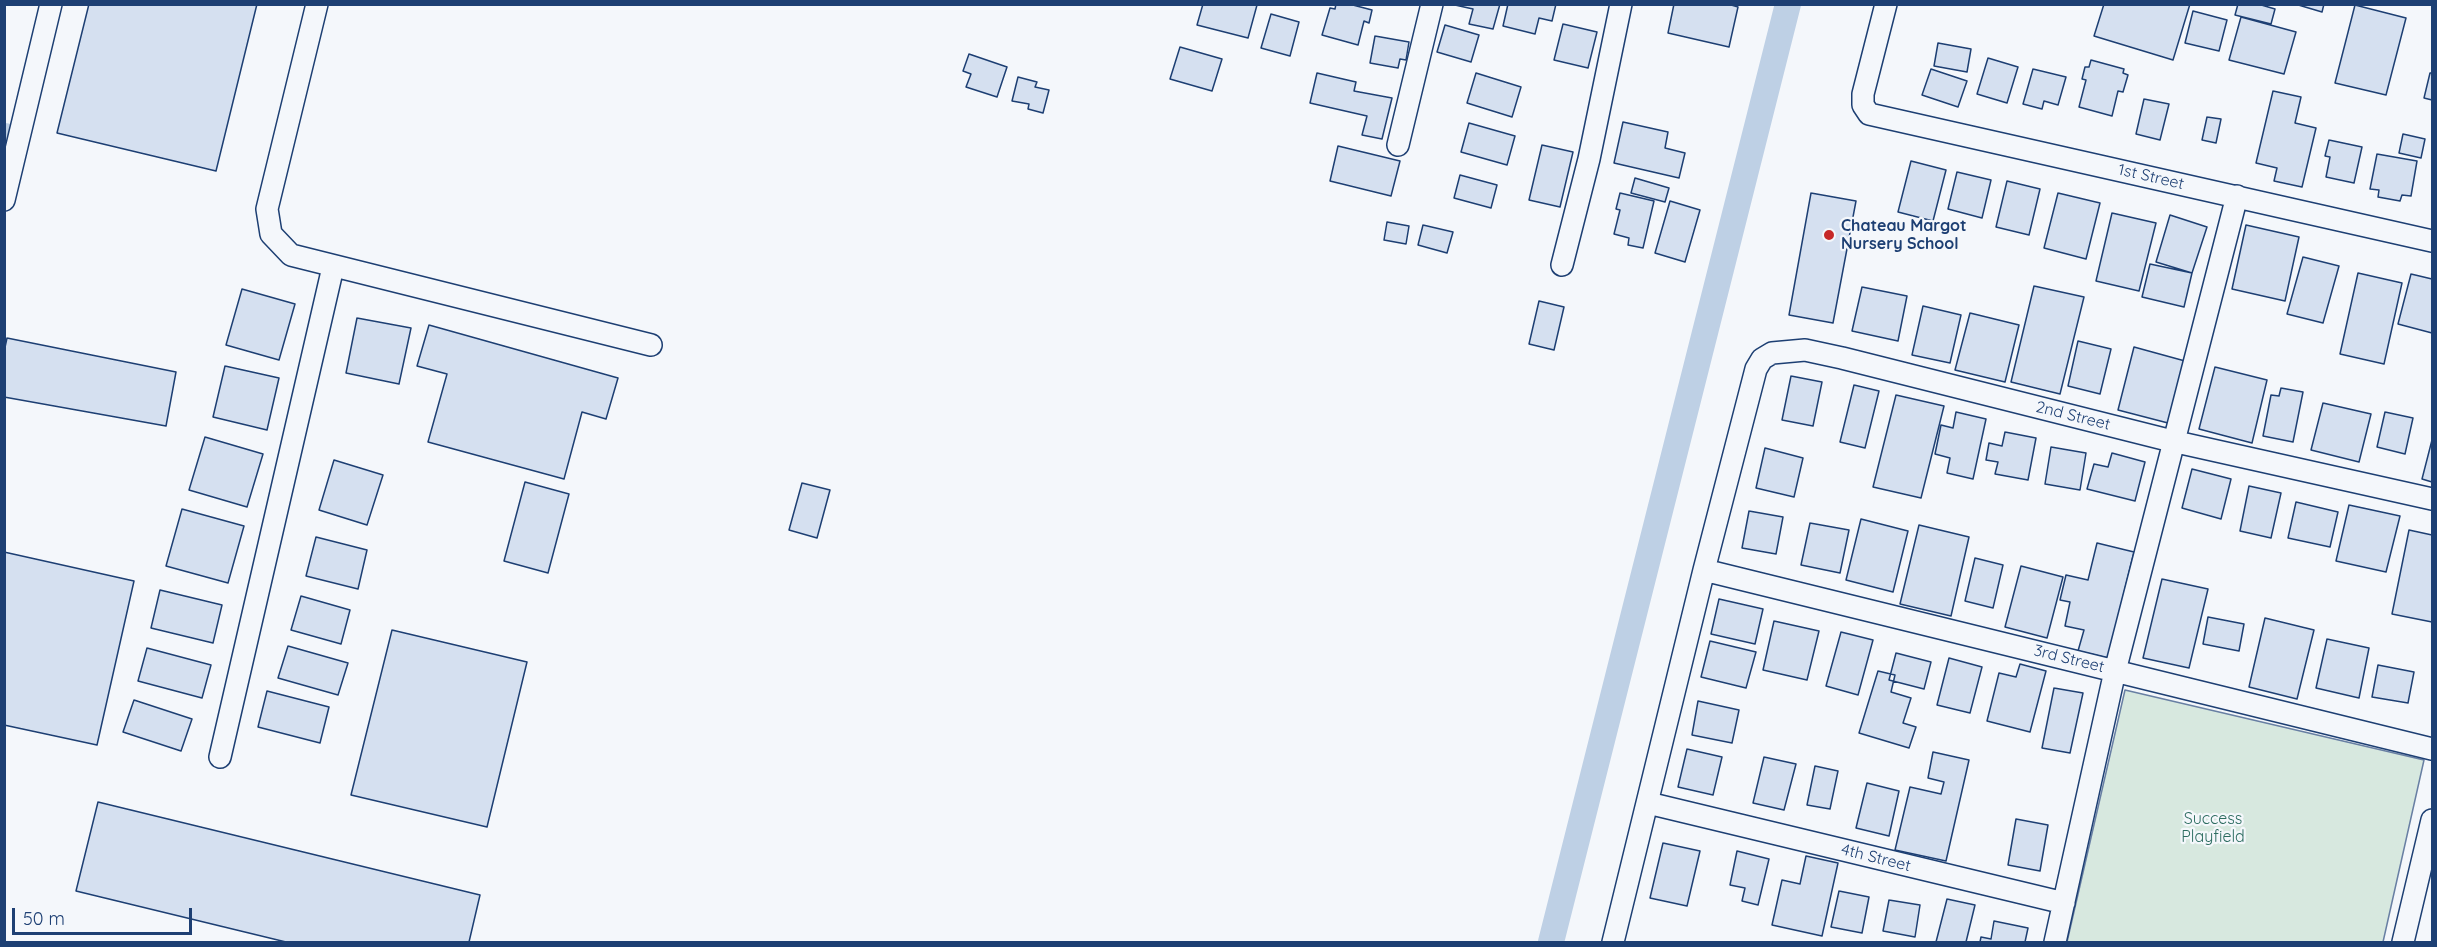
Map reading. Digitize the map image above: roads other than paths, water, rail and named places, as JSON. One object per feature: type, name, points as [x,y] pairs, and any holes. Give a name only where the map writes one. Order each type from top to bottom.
[{"type":"street","points":[[6,187],[51,4]]},
{"type":"street","points":[[317,4],[267,208],[271,234],[291,255],[651,345]]},
{"type":"street","points":[[1398,145],[1432,4]]},
{"type":"street","points":[[1562,265],[1589,159],[1621,4]]},
{"type":"street","name":"1st Street","points":[[1886,4],[1863,94],[1863,105],[1869,114],[2433,241]]},
{"type":"street","points":[[2055,942],[2115,671],[2172,441],[2237,196]]},
{"type":"street","points":[[220,757],[333,267]]},
{"type":"street","name":"2nd Street","points":[[1704,570],[1756,369],[1762,359],[1772,353],[1806,350],[2172,441],[2433,499]]},
{"type":"street","points":[[1613,942],[1704,570]]},
{"type":"street","name":"3rd Street","points":[[1704,570],[2433,749]]},
{"type":"street","name":"4th Street","points":[[1648,803],[2064,903]]},
{"type":"street","points":[[2403,942],[2433,820]]},
{"type":"waterway","points":[[1551,942],[1788,4]]},
{"type":"place","name":"Chateau Margot Nursery School","points":[[1829,235]]},
{"type":"park label","name":"Success Playfield","points":[[2213,828]]}]
